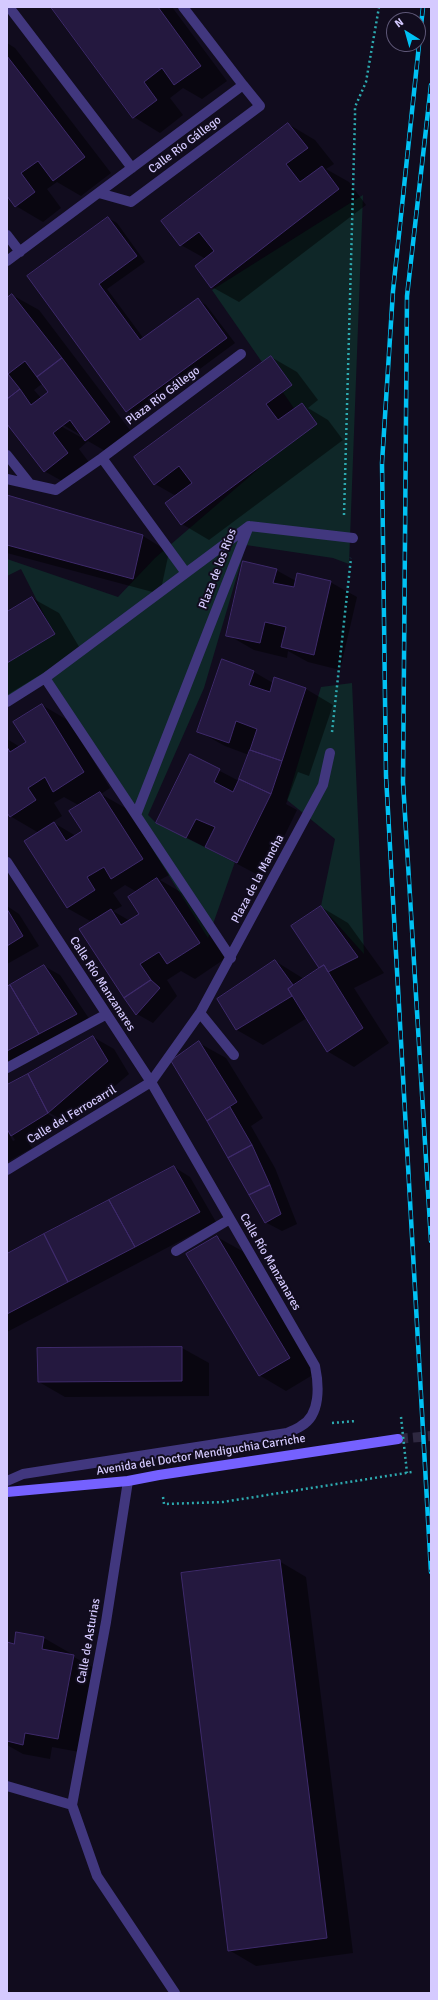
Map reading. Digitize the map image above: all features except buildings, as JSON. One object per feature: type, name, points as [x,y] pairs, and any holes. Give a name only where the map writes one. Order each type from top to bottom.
[{"type":"main road","name":"Avenida del Doctor Mendiguchia Carriche","points":[[7,1492],[128,1481],[398,1438]]},
{"type":"street","name":"Calle Río Gállego","points":[[9,7],[132,168]]},
{"type":"street","name":"Calle Río Gállego","points":[[99,193],[130,202],[260,106],[183,7]]},
{"type":"street","name":"Calle Río Gállego","points":[[7,261],[243,85]]},
{"type":"street","points":[[7,235],[20,252]]},
{"type":"street","name":"Plaza Río Gállego","points":[[7,479],[56,490],[102,458],[241,354]]},
{"type":"street","points":[[7,455],[30,484]]},
{"type":"street","points":[[102,458],[186,573]]},
{"type":"street","points":[[249,526],[353,538]]},
{"type":"street","name":"Plaza de los Ríos","points":[[7,702],[45,678],[249,526]]},
{"type":"street","name":"Plaza de los Ríos","points":[[136,815],[249,526]]},
{"type":"street","points":[[45,678],[231,958]]},
{"type":"street","name":"Plaza de la Mancha","points":[[151,1082],[200,1013],[231,958],[323,785],[330,753]]},
{"type":"street","name":"Calle Río Manzanares","points":[[7,862],[105,1015],[151,1082],[315,1366],[318,1382],[317,1398],[312,1413],[302,1426]]},
{"type":"street","points":[[200,1013],[234,1055]]},
{"type":"street","points":[[7,1068],[105,1015]]},
{"type":"street","name":"Calle del Ferrocarril","points":[[7,1170],[151,1082]]},
{"type":"street","points":[[176,1251],[230,1219]]},
{"type":"street","points":[[7,1481],[23,1474],[286,1433],[302,1426]]},
{"type":"street","name":"Calle de Asturias","points":[[128,1481],[106,1622],[72,1805],[97,1876],[175,1993]]},
{"type":"street","points":[[7,1786],[72,1805]]},
{"type":"path","points":[[344,514],[355,112],[366,82],[379,7]]},
{"type":"path","points":[[330,753],[353,538]]},
{"type":"path","points":[[393,1418],[401,1417],[407,1473]]},
{"type":"path","points":[[302,1426],[363,1421]]},
{"type":"path","points":[[159,1475],[164,1504],[223,1502],[412,1472]]},
{"type":"green space","points":[[363,195],[349,564],[333,558],[246,545],[204,688],[148,815],[156,823],[235,862],[208,938],[45,678],[7,702],[7,663],[54,634],[21,569],[7,576],[7,559],[118,597],[155,558],[307,427],[212,290]]},
{"type":"green space","points":[[352,683],[364,954],[321,906],[335,839],[287,800],[321,687]]},
{"type":"tunnel","points":[[398,1439],[431,1436]]},
{"type":"railway","points":[[423,7],[393,291],[382,463],[386,776],[431,1572]]},
{"type":"railway","points":[[431,85],[407,296],[403,782],[431,1241]]}]
